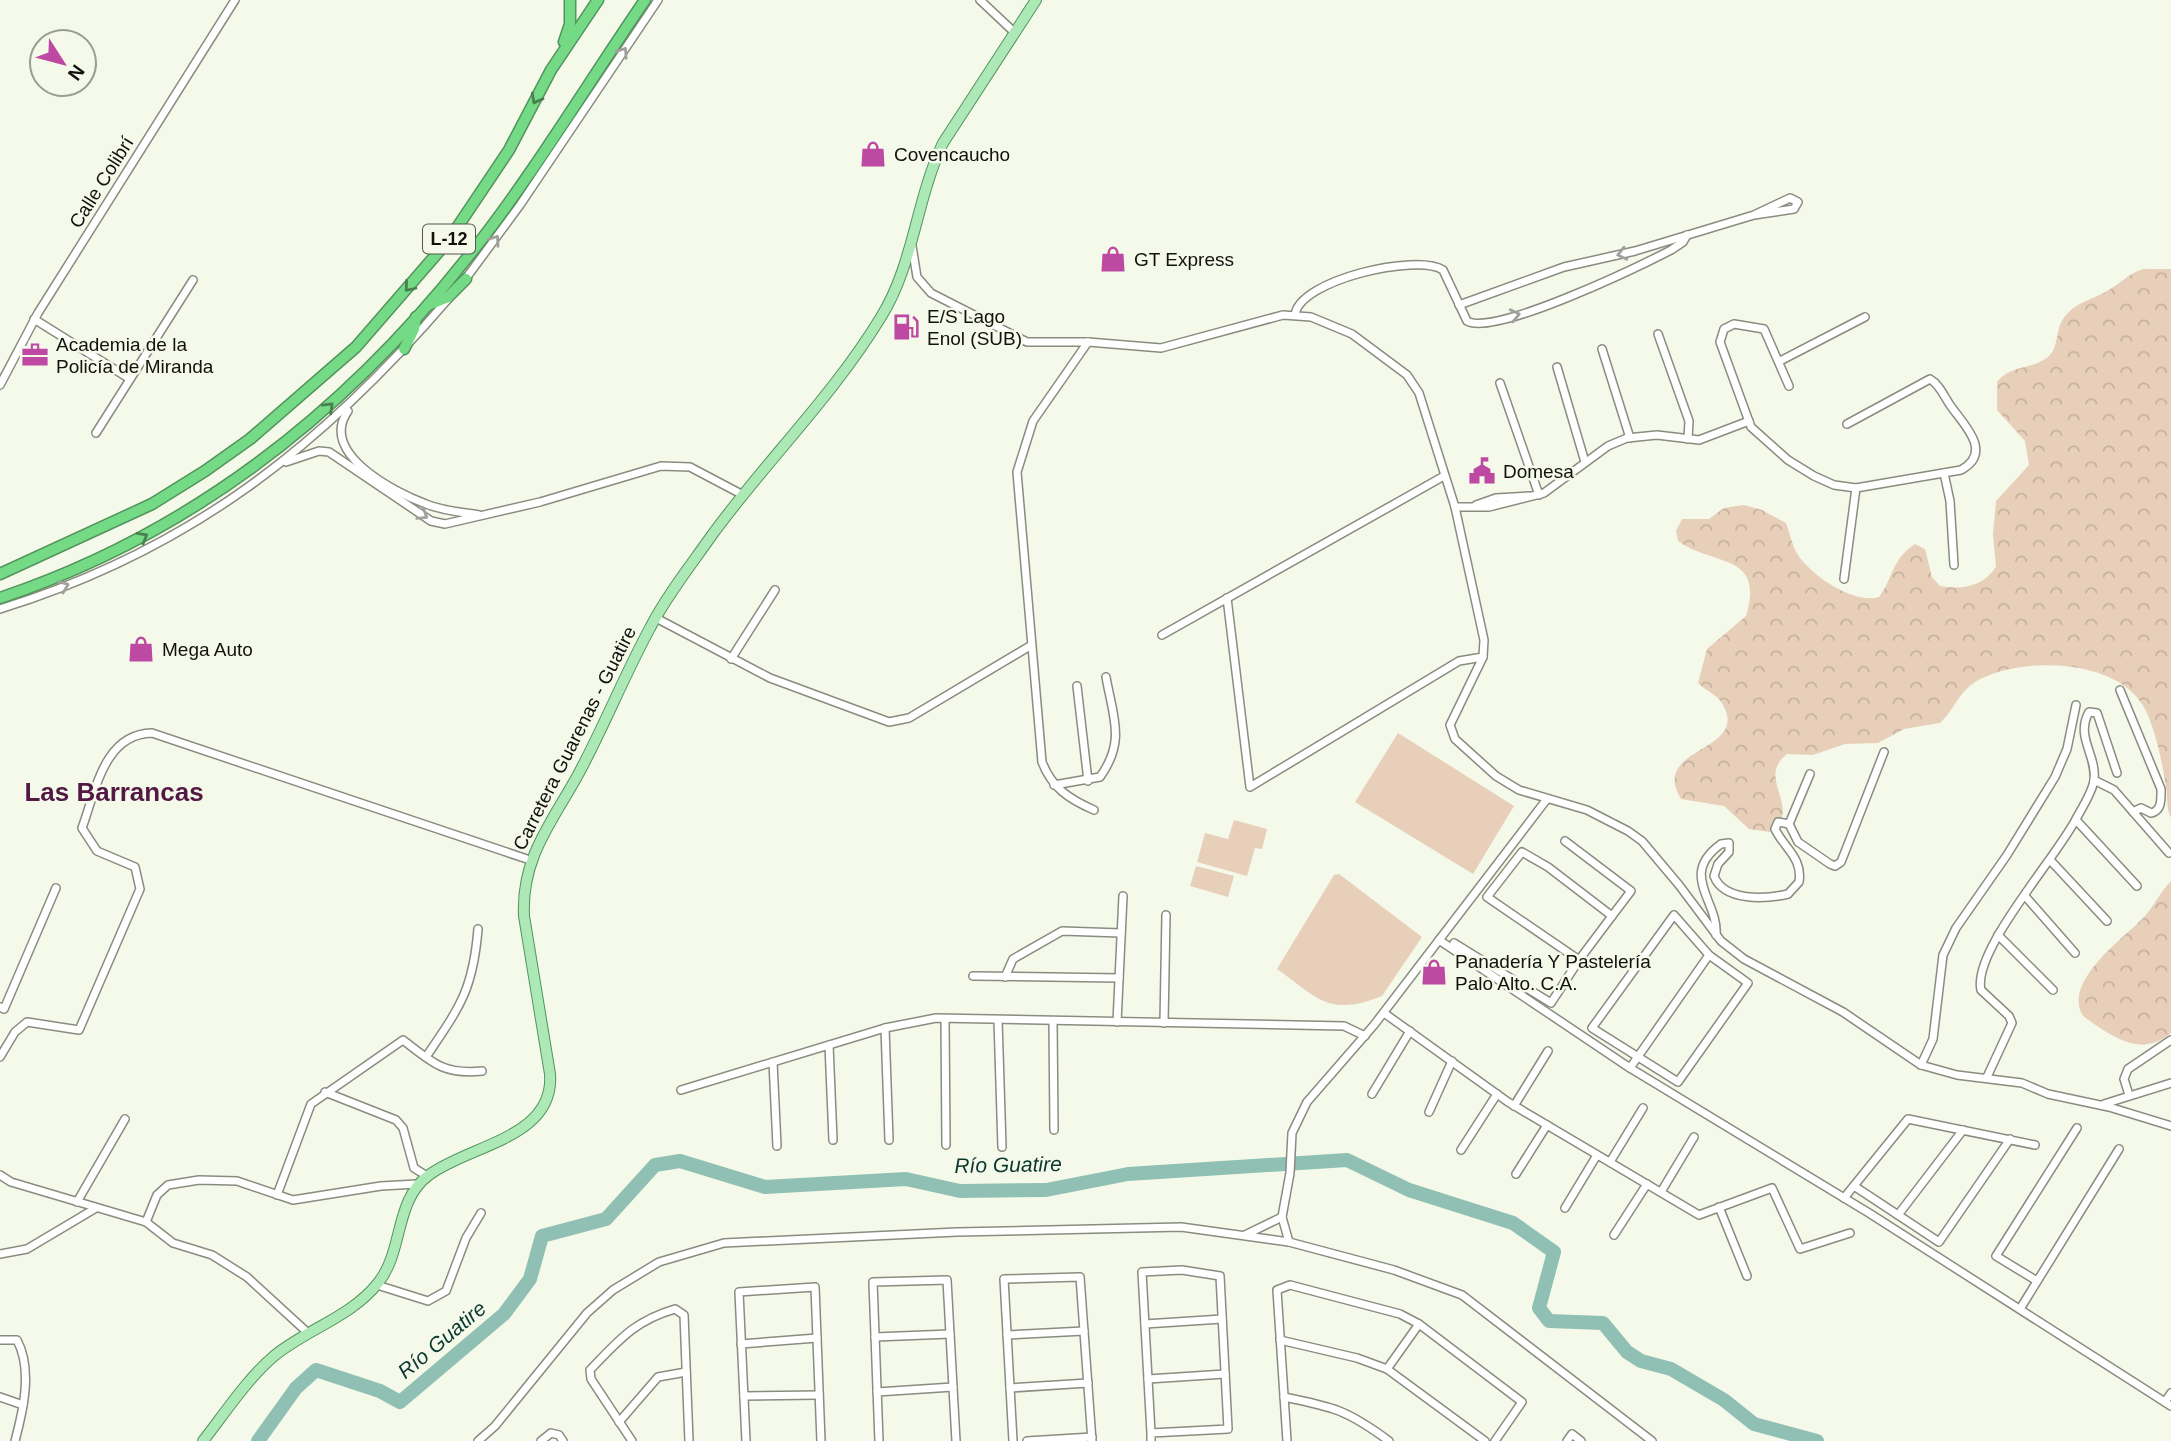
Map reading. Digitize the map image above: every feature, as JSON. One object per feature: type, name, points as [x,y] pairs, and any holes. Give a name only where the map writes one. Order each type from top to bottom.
[{"type":"highway","points":[[551,70],[568,32],[570,0]]},
{"type":"highway","name":"L-12","points":[[0,574],[130,515],[205,471],[289,407],[356,347],[448,240],[509,150],[551,70],[598,0]]},
{"type":"highway","name":"L-12","points":[[0,598],[40,585],[121,549],[238,477],[316,419],[416,317],[472,252],[645,0]]},
{"type":"highway","points":[[425,306],[448,297],[466,279]]},
{"type":"highway","points":[[404,349],[414,329],[416,317]]},
{"type":"main road","name":"Carretera Guarenas - Guatire","points":[[203,1441],[266,1364],[308,1333],[357,1303],[377,1285],[389,1267],[407,1203],[427,1176],[520,1129],[538,1115],[549,1099],[550,1074],[524,916],[524,889],[530,860],[580,771],[656,618],[743,495],[870,334],[895,292],[932,166],[943,144],[1036,0]]},
{"type":"street","name":"Calle Colibrí","points":[[0,385],[34,319],[235,0]]},
{"type":"street","name":"L-12","points":[[0,609],[109,569],[191,527],[279,464],[358,396],[466,279],[658,0]]},
{"type":"street","points":[[980,0],[1014,32]]},
{"type":"street","points":[[1459,304],[1564,267],[1754,215],[1794,209],[1798,202],[1790,198],[1754,215]]},
{"type":"street","points":[[1295,315],[1299,302],[1311,293],[1360,271],[1377,268],[1440,268],[1467,321],[1472,324],[1530,312],[1644,264],[1681,244],[1687,235]]},
{"type":"street","points":[[912,239],[913,265],[917,277],[931,293],[1027,342],[1088,342],[1161,348],[1247,323],[1295,315],[1311,317],[1352,334],[1407,375],[1419,393],[1455,507],[1484,640],[1483,657],[1450,725],[1455,739],[1496,776],[1518,790],[1587,810],[1642,841],[1716,935],[1744,959],[1843,1012],[1921,1065],[1957,1075],[1987,1077],[2171,1126]]},
{"type":"street","points":[[96,433],[193,280]]},
{"type":"street","points":[[1780,361],[1865,317]]},
{"type":"street","points":[[34,319],[130,379]]},
{"type":"street","points":[[1789,386],[1764,328],[1734,324],[1723,331],[1720,342],[1754,430],[1798,467],[1827,482],[1856,488],[1944,473],[1969,465],[1975,452],[1975,441],[1933,380],[1924,379],[1847,424]]},
{"type":"street","points":[[1658,334],[1689,421],[1688,439]]},
{"type":"street","points":[[1088,342],[1033,421],[1017,472],[1042,762],[1054,785],[1075,802],[1094,810]]},
{"type":"street","points":[[1602,349],[1630,438]]},
{"type":"street","points":[[1557,368],[1585,462]]},
{"type":"street","points":[[1500,383],[1539,495]]},
{"type":"street","points":[[358,396],[344,415],[340,431],[344,450],[353,459],[382,480],[426,504],[483,516]]},
{"type":"street","points":[[1455,507],[1489,507],[1539,495],[1615,443],[1630,438],[1657,435],[1704,439],[1749,421]]},
{"type":"street","points":[[279,464],[319,451],[330,452],[431,521],[445,524],[483,516],[660,466],[690,467],[743,495]]},
{"type":"street","points":[[1944,473],[1950,501],[1954,565]]},
{"type":"street","points":[[1162,635],[1444,476]]},
{"type":"street","points":[[1844,579],[1856,488]]},
{"type":"street","points":[[731,659],[775,590]]},
{"type":"street","points":[[1227,598],[1250,787],[1459,661],[1483,657]]},
{"type":"street","points":[[656,618],[770,678],[889,722],[909,718],[1030,646]]},
{"type":"street","points":[[1054,785],[1100,777],[1117,747],[1106,677]]},
{"type":"street","points":[[1077,686],[1088,781]]},
{"type":"street","points":[[2120,690],[2161,789],[2160,807],[2156,812],[2151,813],[2141,808],[2133,812]]},
{"type":"street","points":[[1921,1065],[1933,1039],[1943,955],[1956,928],[2007,855],[2055,777],[2067,749],[2076,705]]},
{"type":"street","points":[[1987,1077],[2012,1027],[2009,1016],[1981,990],[1979,972],[1998,935],[2051,861],[2076,820],[2094,779],[2083,730],[2090,712],[2097,713],[2117,773]]},
{"type":"street","points":[[0,1057],[15,1032],[27,1022],[79,1030],[140,889],[135,867],[97,851],[82,828],[110,754],[123,740],[136,733],[152,733],[530,860]]},
{"type":"street","points":[[1810,774],[1789,824],[1798,842],[1830,864],[1841,862],[1884,752]]},
{"type":"street","points":[[2094,779],[2114,790],[2169,853]]},
{"type":"street","points":[[1289,1242],[1282,1217],[1290,1173],[1292,1133],[1307,1102],[1384,1013],[1547,799]]},
{"type":"street","points":[[2076,820],[2137,886]]},
{"type":"street","points":[[1716,935],[1712,912],[1701,886],[1701,876],[1710,853],[1721,844],[1729,843],[1729,852],[1718,864],[1714,876],[1721,886],[1747,896],[1788,894],[1799,882],[1799,868],[1793,852],[1775,829],[1778,822],[1789,824]]},
{"type":"street","points":[[1454,943],[1551,1003],[1579,960],[1631,891],[1565,841]]},
{"type":"street","points":[[1487,897],[1522,852],[1548,867],[1612,916]]},
{"type":"street","points":[[2051,861],[2107,921]]},
{"type":"street","points":[[0,1007],[4,1009],[56,888]]},
{"type":"street","points":[[1477,890],[1579,960]]},
{"type":"street","points":[[1117,1022],[1123,896]]},
{"type":"street","points":[[2025,896],[2075,953]]},
{"type":"street","points":[[1164,1023],[1166,915]]},
{"type":"street","points":[[1674,915],[1709,955],[1748,983],[1678,1082],[1592,1028],[1674,915]]},
{"type":"street","points":[[425,1057],[464,1001],[476,960],[478,929]]},
{"type":"street","points":[[1004,977],[1009,964],[1017,955],[1062,931],[1121,933]]},
{"type":"street","points":[[1998,935],[2053,990]]},
{"type":"street","points":[[1439,940],[1630,1068],[1844,1198],[2168,1404],[2171,1393]]},
{"type":"street","points":[[1630,1068],[1709,955]]},
{"type":"street","points":[[974,976],[1119,978]]},
{"type":"street","points":[[1384,1013],[1514,1105],[1699,1215],[1772,1188],[1800,1249],[1850,1233]]},
{"type":"street","points":[[681,1090],[885,1028],[945,1018],[1344,1026],[1365,1036]]},
{"type":"street","points":[[945,1018],[946,1145]]},
{"type":"street","points":[[998,1020],[1002,1147]]},
{"type":"street","points":[[1053,1021],[1054,1130]]},
{"type":"street","points":[[885,1028],[889,1140]]},
{"type":"street","points":[[1372,1094],[1410,1031]]},
{"type":"street","points":[[277,1195],[311,1104],[403,1040],[438,1067],[460,1073],[482,1072]]},
{"type":"street","points":[[2129,1095],[2124,1079],[2128,1069],[2171,1040]]},
{"type":"street","points":[[829,1045],[833,1140]]},
{"type":"street","points":[[1514,1105],[1548,1051]]},
{"type":"street","points":[[1429,1112],[1452,1061]]},
{"type":"street","points":[[773,1062],[777,1146]]},
{"type":"street","points":[[2100,1105],[2171,1083]]},
{"type":"street","points":[[325,1092],[396,1121],[403,1128],[414,1168],[427,1176]]},
{"type":"street","points":[[1461,1150],[1497,1094]]},
{"type":"street","points":[[1610,1162],[1643,1108]]},
{"type":"street","points":[[78,1202],[125,1119]]},
{"type":"street","points":[[1844,1198],[1908,1119],[2035,1144]]},
{"type":"street","points":[[1516,1174],[1547,1125]]},
{"type":"street","points":[[2037,1281],[1996,1256],[2077,1128]]},
{"type":"street","points":[[1898,1215],[1963,1130]]},
{"type":"street","points":[[1661,1192],[1694,1137]]},
{"type":"street","points":[[1854,1186],[1939,1242],[2010,1139]]},
{"type":"street","points":[[2020,1309],[2119,1149]]},
{"type":"street","points":[[1565,1208],[1597,1155]]},
{"type":"street","points":[[0,1175],[11,1182],[146,1222],[173,1243],[212,1255],[247,1277],[308,1333]]},
{"type":"street","points":[[146,1222],[157,1195],[168,1185],[199,1180],[237,1181],[293,1200],[381,1186],[418,1185]]},
{"type":"street","points":[[1614,1235],[1647,1184]]},
{"type":"street","points":[[1719,1207],[1747,1276]]},
{"type":"street","points":[[0,1254],[27,1249],[96,1208]]},
{"type":"street","points":[[377,1285],[428,1301],[446,1292],[466,1238],[481,1213]]},
{"type":"street","points":[[1245,1236],[1282,1217]]},
{"type":"street","points":[[478,1441],[495,1426],[587,1313],[613,1290],[659,1262],[724,1243],[957,1232],[1181,1227],[1289,1242],[1394,1270],[1462,1295],[1652,1441]]},
{"type":"street","points":[[1182,1270],[1220,1276],[1228,1429],[1151,1437],[1145,1324],[1142,1272],[1182,1270]]},
{"type":"street","points":[[1013,1441],[1004,1279],[1080,1277],[1092,1439],[1027,1441]]},
{"type":"street","points":[[879,1441],[873,1282],[947,1280],[956,1441]]},
{"type":"street","points":[[1287,1441],[1278,1290],[1290,1285],[1400,1314],[1419,1324],[1522,1402],[1495,1441]]},
{"type":"street","points":[[746,1441],[739,1292],[815,1287],[821,1441]]},
{"type":"street","points":[[632,1441],[591,1380],[590,1370],[626,1332],[674,1309],[681,1312],[689,1441]]},
{"type":"street","points":[[1145,1324],[1222,1319]]},
{"type":"street","points":[[1387,1369],[1419,1324]]},
{"type":"street","points":[[1007,1335],[1084,1331]]},
{"type":"street","points":[[875,1337],[950,1334]]},
{"type":"street","points":[[1,1340],[9,1338],[19,1345],[24,1380],[23,1405],[15,1441]]},
{"type":"street","points":[[741,1344],[817,1338]]},
{"type":"street","points":[[1280,1340],[1357,1358],[1387,1369],[1485,1441]]},
{"type":"street","points":[[620,1422],[657,1377],[686,1372]]},
{"type":"street","points":[[1148,1379],[1225,1374]]},
{"type":"street","points":[[1010,1388],[1088,1383]]},
{"type":"street","points":[[877,1392],[953,1387]]},
{"type":"street","points":[[744,1396],[819,1395]]},
{"type":"street","points":[[0,1397],[23,1405]]},
{"type":"street","points":[[1283,1397],[1337,1408],[1355,1416],[1389,1441]]},
{"type":"street","points":[[541,1441],[551,1433],[559,1435],[563,1441]]},
{"type":"street","points":[[1567,1441],[1572,1434],[1581,1441]]},
{"type":"green space","points":[[2143,269],[2171,269],[2171,818],[2157,744],[2142,704],[2128,689],[2110,678],[2088,670],[2039,665],[2015,668],[1975,682],[1960,696],[1940,723],[1904,729],[1878,743],[1845,744],[1813,755],[1787,754],[1776,768],[1775,776],[1783,815],[1770,832],[1749,829],[1724,806],[1681,799],[1675,782],[1678,769],[1687,759],[1713,742],[1723,732],[1728,721],[1721,702],[1698,683],[1707,649],[1746,616],[1750,595],[1748,581],[1742,571],[1733,564],[1678,541],[1676,531],[1682,519],[1709,519],[1724,508],[1744,505],[1762,510],[1786,523],[1796,551],[1804,563],[1834,586],[1858,597],[1879,597],[1901,556],[1915,544],[1925,549],[1932,577],[1940,586],[1965,587],[1985,579],[1996,567],[1993,534],[1996,501],[2029,465],[2025,441],[1997,410],[1997,382],[2007,373],[2049,356],[2055,347],[2062,321],[2071,310]]},
{"type":"green space","points":[[1398,733],[1514,806],[1473,874],[1355,802]]},
{"type":"green space","points":[[1234,820],[1267,829],[1262,849],[1255,848],[1247,876],[1197,862],[1205,833],[1228,839]]},
{"type":"green space","points":[[1196,866],[1234,876],[1228,897],[1190,886]]},
{"type":"green space","points":[[1339,874],[1422,937],[1382,996],[1349,1005],[1325,1002],[1277,969],[1334,875]]},
{"type":"green space","points":[[2171,881],[2171,1033],[2159,1041],[2137,1044],[2115,1037],[2083,1016],[2079,1003],[2080,990],[2097,963],[2145,916]]},
{"type":"waterway","name":"Río Guatire","points":[[258,1441],[296,1388],[316,1370],[380,1391],[400,1402],[504,1314],[530,1279],[542,1236],[606,1219],[655,1165],[680,1161],[765,1187],[906,1179],[960,1191],[1046,1190],[1128,1174],[1347,1160],[1409,1190],[1513,1223],[1554,1252],[1539,1308],[1549,1321],[1603,1323],[1627,1352],[1641,1361],[1671,1369],[1724,1400],[1754,1424],[1817,1441]]},
{"type":"place","name":"Covencaucho","points":[[873,154]]},
{"type":"place","name":"GT Express","points":[[1113,259]]},
{"type":"place","name":"E/S Lago Enol (SUB)","points":[[906,327]]},
{"type":"place","name":"Academia de la Policía de Miranda","points":[[35,355]]},
{"type":"place","name":"Domesa","points":[[1482,471]]},
{"type":"place","name":"Mega Auto","points":[[141,649]]},
{"type":"place","name":"Panadería Y Pastelería Palo Alto. C.A.","points":[[1434,972]]},
{"type":"district","name":"Las Barrancas","points":[[114,792]]}]
